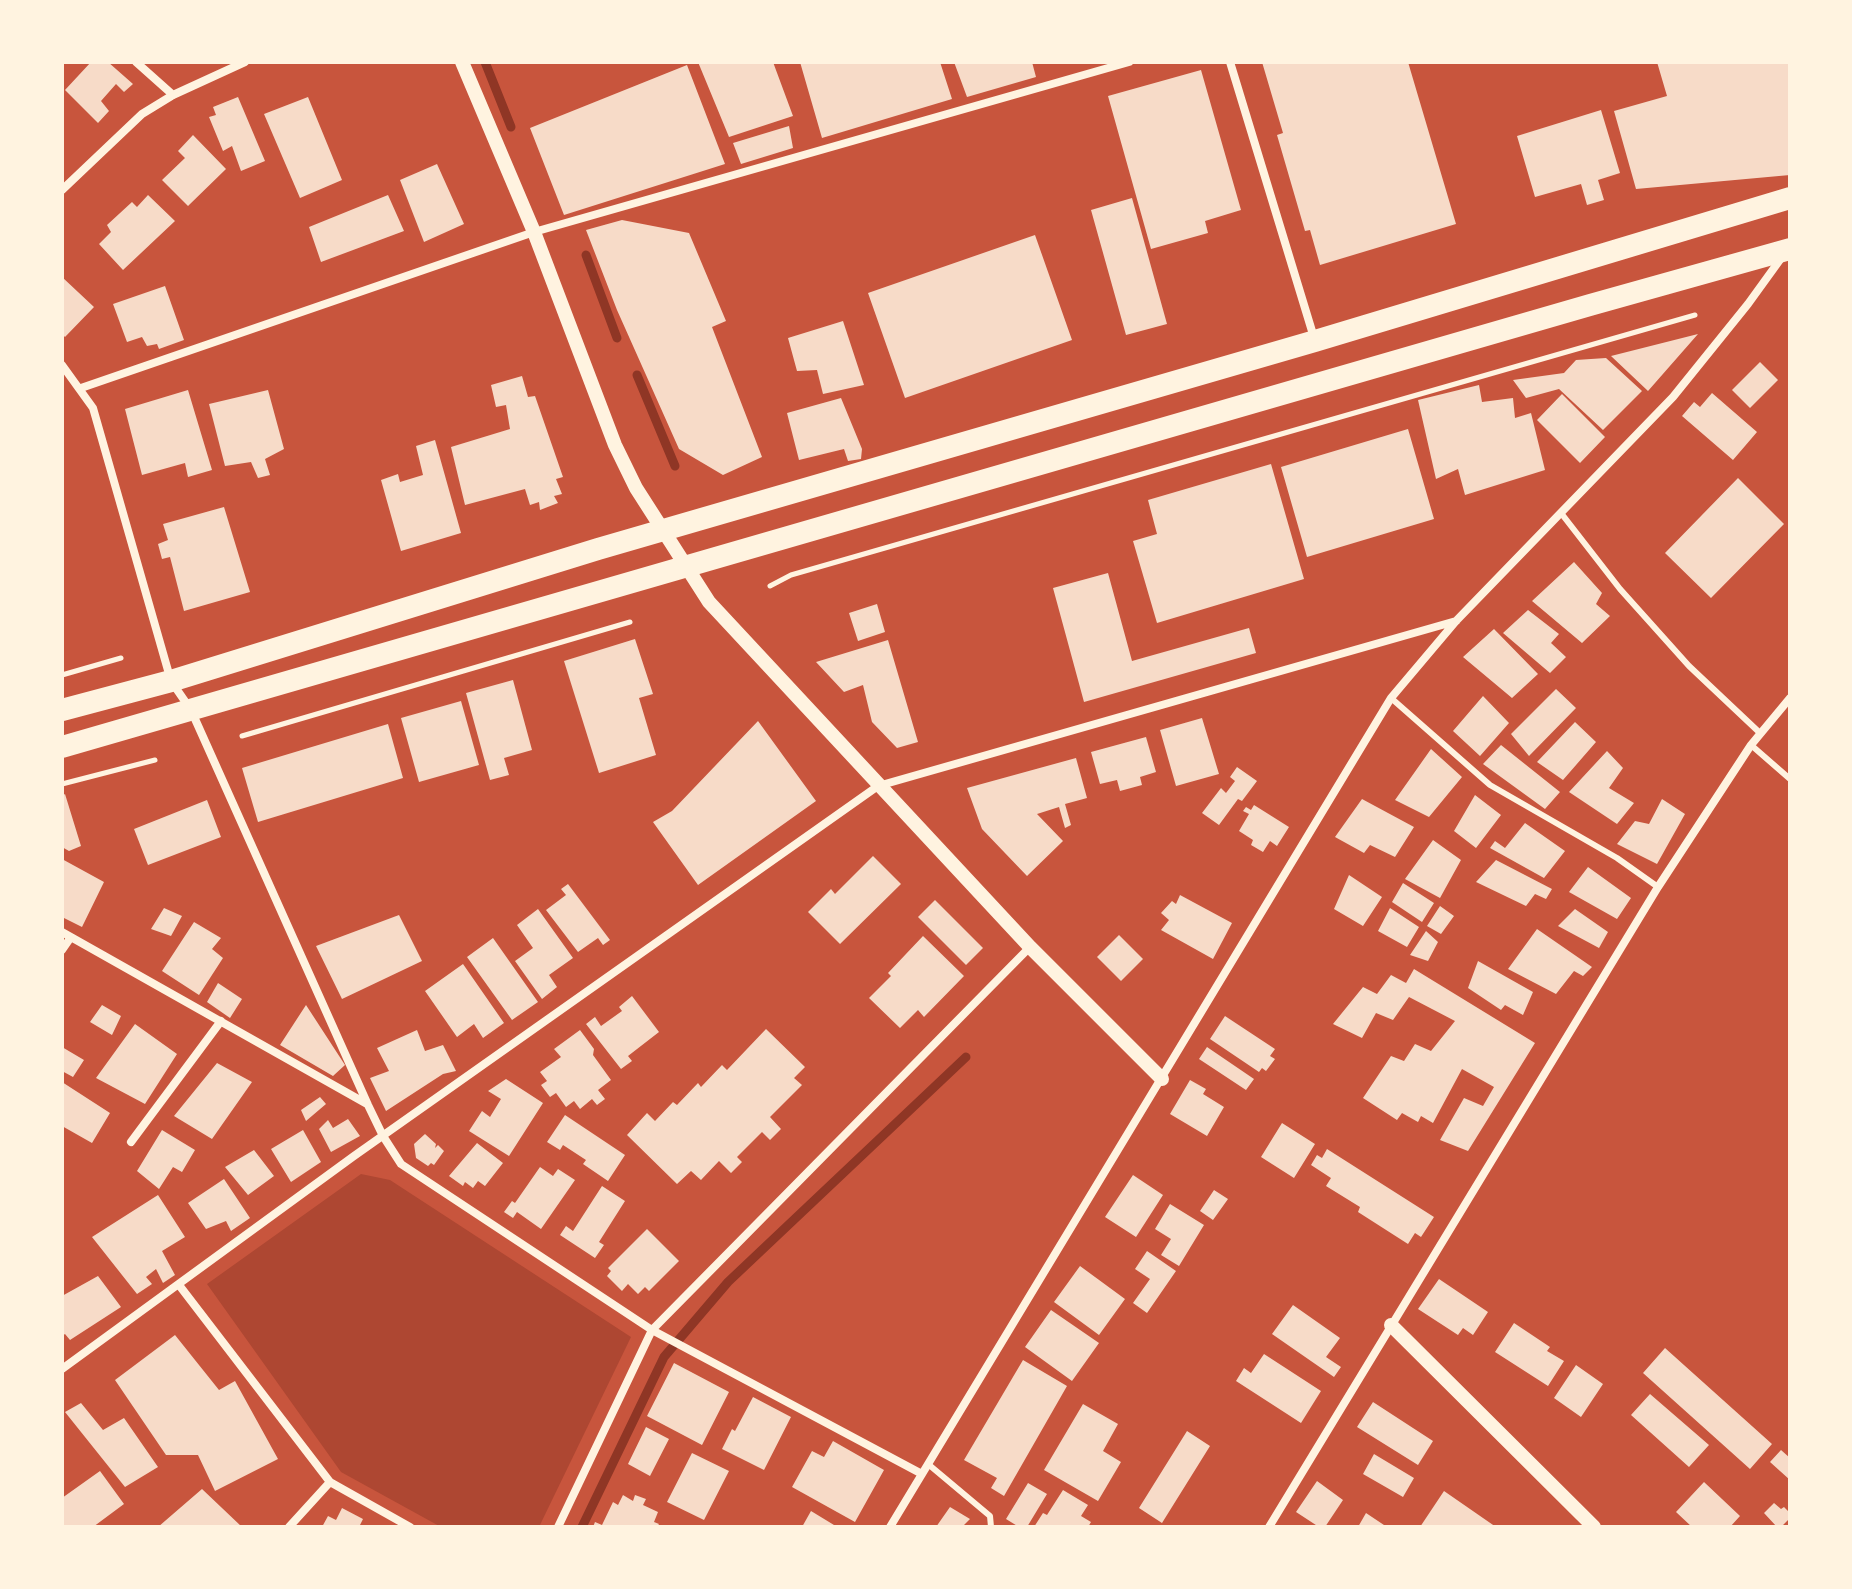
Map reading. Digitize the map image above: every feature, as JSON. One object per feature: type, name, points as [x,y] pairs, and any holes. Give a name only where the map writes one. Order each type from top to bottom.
[{"type":"highway","points":[[62,710],[171,681],[663,531],[1315,341],[1790,198]]},
{"type":"highway","points":[[62,747],[1788,250]]},
{"type":"street","points":[[136,62],[173,95]]},
{"type":"street","points":[[62,190],[142,114],[173,95],[245,62]]},
{"type":"street","points":[[462,62],[534,232],[615,445],[663,531],[716,611],[1030,947],[1162,1079]]},
{"type":"street","points":[[81,388],[534,232],[1129,62]]},
{"type":"street","points":[[1230,62],[1315,341]]},
{"type":"street","points":[[890,1527],[1391,698],[1456,621],[1673,397],[1788,250]]},
{"type":"street","points":[[62,365],[93,408],[171,681],[191,710],[368,1105],[401,1164],[652,1330],[922,1474]]},
{"type":"street","points":[[63,1366],[878,786],[1456,621]]},
{"type":"street","points":[[1269,1527],[1658,887],[1751,745],[1790,698]]},
{"type":"street","points":[[62,932],[368,1105]]},
{"type":"street","points":[[62,950],[71,937]]},
{"type":"street","points":[[558,1527],[652,1330],[1030,947]]},
{"type":"street","points":[[131,1142],[221,1021]]},
{"type":"street","points":[[179,1285],[330,1482],[410,1527]]},
{"type":"street","points":[[1391,1325],[1594,1527]]},
{"type":"street","points":[[289,1527],[330,1482]]},
{"type":"lane","points":[[1561,513],[1620,589],[1679,655],[1760,733]]},
{"type":"lane","points":[[1391,698],[1490,785],[1617,858],[1658,887]]},
{"type":"lane","points":[[1751,745],[1790,779]]},
{"type":"lane","points":[[928,1464],[990,1516],[991,1527]]},
{"type":"path","points":[[770,586],[791,575],[1695,315]]},
{"type":"path","points":[[242,736],[630,622]]},
{"type":"path","points":[[62,675],[121,658]]},
{"type":"path","points":[[62,784],[155,760]]},
{"type":"shaded area","points":[[361,1174],[390,1180],[631,1337],[539,1527],[441,1527],[341,1472],[207,1284]]},
{"type":"building","points":[[91,62],[108,62],[133,84],[124,92],[116,84],[101,101],[109,111],[98,123],[65,90]]},
{"type":"building","points":[[698,62],[773,62],[793,116],[729,137]]},
{"type":"building","points":[[800,62],[940,62],[952,99],[822,138]]},
{"type":"building","points":[[954,62],[1032,62],[1036,77],[967,97]]},
{"type":"building","points":[[1262,62],[1408,62],[1456,224],[1320,265],[1310,230],[1305,231],[1277,135],[1283,133]]},
{"type":"building","points":[[1657,62],[1790,62],[1790,175],[1636,189],[1614,111],[1667,96]]},
{"type":"building","points":[[687,65],[725,164],[564,215],[530,128]]},
{"type":"building","points":[[1201,70],[1241,210],[1205,221],[1208,233],[1151,249],[1108,96]]},
{"type":"building","points":[[238,97],[265,161],[241,171],[232,146],[223,151],[209,117],[216,115],[213,107]]},
{"type":"building","points":[[308,97],[342,180],[300,198],[264,114]]},
{"type":"building","points":[[1601,110],[1620,173],[1598,180],[1604,200],[1587,205],[1581,184],[1535,197],[1517,136]]},
{"type":"building","points":[[789,126],[793,148],[741,164],[733,143]]},
{"type":"building","points":[[193,135],[226,169],[188,206],[162,180],[185,158],[178,151]]},
{"type":"building","points":[[437,164],[464,224],[424,242],[400,180]]},
{"type":"building","points":[[148,195],[175,221],[123,270],[99,244],[111,232],[107,225],[132,202],[137,207]]},
{"type":"building","points":[[388,195],[404,231],[321,262],[309,227]]},
{"type":"building","points":[[1132,198],[1167,324],[1126,335],[1091,210]]},
{"type":"building","points":[[622,220],[689,233],[726,321],[712,327],[762,457],[723,475],[679,449],[617,310],[586,230]]},
{"type":"building","points":[[1035,235],[1072,340],[905,398],[868,293]]},
{"type":"building","points":[[62,277],[94,307],[65,337],[62,334]]},
{"type":"building","points":[[165,286],[184,340],[159,349],[157,344],[147,346],[142,337],[127,342],[113,304]]},
{"type":"building","points":[[843,321],[864,385],[823,394],[817,370],[797,371],[788,338]]},
{"type":"building","points":[[1698,334],[1648,391],[1611,356]]},
{"type":"building","points":[[1606,358],[1642,391],[1603,430],[1559,389],[1526,398],[1513,380],[1564,373],[1576,360]]},
{"type":"building","points":[[1760,362],[1778,380],[1750,408],[1732,390]]},
{"type":"building","points":[[522,376],[528,397],[535,396],[563,477],[556,479],[562,494],[554,496],[558,503],[540,510],[539,502],[530,505],[525,489],[465,505],[451,447],[510,429],[506,405],[496,407],[491,385]]},
{"type":"building","points":[[1479,385],[1482,402],[1513,398],[1515,418],[1531,413],[1545,470],[1465,495],[1458,469],[1436,479],[1418,400]]},
{"type":"building","points":[[188,390],[212,470],[188,477],[185,463],[142,475],[125,409]]},
{"type":"building","points":[[268,390],[284,449],[265,459],[270,475],[258,478],[251,462],[225,466],[209,404]]},
{"type":"building","points":[[1712,393],[1757,432],[1733,460],[1682,416],[1694,402],[1700,407]]},
{"type":"building","points":[[1562,394],[1605,437],[1580,463],[1537,420]]},
{"type":"building","points":[[841,398],[862,449],[861,459],[848,461],[844,449],[799,460],[787,413]]},
{"type":"building","points":[[1408,429],[1434,519],[1307,557],[1281,467]]},
{"type":"building","points":[[435,440],[461,533],[401,551],[381,480],[398,474],[400,482],[423,475],[416,446]]},
{"type":"building","points":[[1271,464],[1304,579],[1157,623],[1133,541],[1157,534],[1148,500]]},
{"type":"building","points":[[1738,478],[1784,524],[1711,598],[1665,553]]},
{"type":"building","points":[[224,507],[250,592],[184,611],[170,557],[162,559],[158,544],[168,540],[163,524]]},
{"type":"building","points":[[1574,562],[1602,593],[1596,604],[1610,616],[1582,643],[1532,601]]},
{"type":"building","points":[[1108,573],[1132,661],[1249,628],[1256,653],[1084,702],[1053,588]]},
{"type":"building","points":[[877,604],[885,632],[858,641],[849,613]]},
{"type":"building","points":[[1528,610],[1559,634],[1551,643],[1566,657],[1550,673],[1503,633]]},
{"type":"building","points":[[1494,629],[1538,674],[1512,698],[1463,657]]},
{"type":"building","points":[[635,639],[653,694],[639,698],[656,755],[599,773],[564,661]]},
{"type":"building","points":[[888,640],[918,742],[897,748],[872,722],[863,685],[844,692],[816,662]]},
{"type":"building","points":[[513,680],[532,750],[504,758],[509,775],[490,780],[466,693]]},
{"type":"building","points":[[1556,689],[1576,708],[1529,756],[1511,734]]},
{"type":"building","points":[[1483,696],[1509,723],[1480,756],[1453,731]]},
{"type":"building","points":[[461,701],[479,765],[419,782],[401,718]]},
{"type":"building","points":[[1202,718],[1219,774],[1176,786],[1160,730]]},
{"type":"building","points":[[758,721],[816,801],[698,885],[653,822],[672,811]]},
{"type":"building","points":[[1575,722],[1596,742],[1563,780],[1537,762]]},
{"type":"building","points":[[388,724],[403,778],[258,822],[242,768]]},
{"type":"building","points":[[1146,737],[1156,772],[1140,777],[1142,785],[1120,791],[1117,780],[1100,784],[1091,752]]},
{"type":"building","points":[[1501,745],[1560,792],[1545,809],[1483,764]]},
{"type":"building","points":[[1431,749],[1462,777],[1429,817],[1395,800]]},
{"type":"building","points":[[1607,751],[1623,768],[1609,788],[1634,803],[1617,824],[1569,792]]},
{"type":"building","points":[[1076,758],[1087,798],[1065,804],[1071,825],[1065,828],[1059,807],[1037,814],[1063,841],[1027,876],[982,829],[967,788]]},
{"type":"building","points":[[1237,767],[1257,781],[1242,801],[1238,799],[1219,825],[1202,813],[1221,788],[1226,793],[1235,781],[1230,777]]},
{"type":"building","points":[[65,794],[81,846],[69,851],[62,847],[62,796]]},
{"type":"building","points":[[1475,795],[1501,815],[1476,848],[1454,831]]},
{"type":"building","points":[[1362,799],[1414,827],[1395,857],[1370,845],[1364,853],[1335,837]]},
{"type":"building","points":[[1662,799],[1685,814],[1657,864],[1617,844],[1635,821],[1649,824]]},
{"type":"building","points":[[207,800],[221,837],[148,865],[134,829]]},
{"type":"building","points":[[1254,805],[1289,827],[1277,846],[1270,841],[1263,852],[1251,845],[1253,840],[1239,831],[1249,814],[1243,811],[1246,807],[1251,810]]},
{"type":"building","points":[[1525,823],[1565,851],[1544,878],[1490,848],[1495,841],[1505,848]]},
{"type":"building","points":[[1433,840],[1461,860],[1440,898],[1405,879]]},
{"type":"building","points":[[873,856],[901,884],[840,944],[808,912],[831,889],[835,894]]},
{"type":"building","points":[[62,859],[104,882],[82,927],[62,917]]},
{"type":"building","points":[[1496,860],[1552,889],[1546,899],[1535,894],[1526,906],[1476,882]]},
{"type":"building","points":[[1588,867],[1631,898],[1617,919],[1569,892]]},
{"type":"building","points":[[1349,875],[1382,897],[1363,926],[1334,909]]},
{"type":"building","points":[[1403,883],[1434,903],[1422,922],[1392,902]]},
{"type":"building","points":[[568,884],[610,940],[603,945],[598,938],[578,952],[546,910],[566,895],[561,889]]},
{"type":"building","points":[[1180,895],[1232,923],[1213,959],[1161,930],[1169,920],[1161,913],[1172,901],[1176,904]]},
{"type":"building","points":[[935,900],[983,948],[966,965],[918,917]]},
{"type":"building","points":[[1440,906],[1454,916],[1441,934],[1427,926]]},
{"type":"building","points":[[164,908],[182,916],[171,936],[151,929]]},
{"type":"building","points":[[1390,908],[1419,927],[1407,947],[1378,931]]},
{"type":"building","points":[[538,909],[573,958],[549,975],[557,987],[542,999],[515,961],[533,948],[517,925]]},
{"type":"building","points":[[1575,909],[1608,932],[1599,948],[1558,926]]},
{"type":"building","points":[[399,915],[422,961],[342,999],[316,946]]},
{"type":"building","points":[[194,922],[221,938],[212,949],[223,958],[199,995],[162,971]]},
{"type":"building","points":[[1537,929],[1592,967],[1583,976],[1574,971],[1556,994],[1508,969]]},
{"type":"building","points":[[1426,931],[1438,942],[1428,961],[1410,955]]},
{"type":"building","points":[[1119,935],[1143,959],[1121,981],[1097,957]]},
{"type":"building","points":[[923,936],[964,976],[924,1017],[918,1010],[900,1028],[869,998]]},
{"type":"building","points":[[493,938],[538,1002],[512,1020],[467,957]]},
{"type":"building","points":[[1478,961],[1533,992],[1523,1015],[1505,1005],[1501,1010],[1468,988]]},
{"type":"building","points":[[463,964],[504,1023],[483,1038],[474,1024],[457,1037],[425,991]]},
{"type":"building","points":[[1414,969],[1535,1043],[1468,1151],[1440,1140],[1464,1098],[1483,1106],[1494,1087],[1462,1069],[1433,1123],[1421,1116],[1418,1122],[1402,1113],[1397,1120],[1363,1098],[1391,1056],[1404,1061],[1415,1044],[1431,1051],[1455,1021],[1409,997],[1393,1020],[1376,1013],[1362,1038],[1333,1024],[1363,987],[1377,994],[1391,975],[1406,983]]},
{"type":"building","points":[[218,983],[242,999],[230,1018],[207,1002]]},
{"type":"building","points":[[632,996],[659,1032],[628,1056],[632,1061],[621,1069],[586,1024],[595,1017],[601,1026],[622,1011],[619,1007]]},
{"type":"building","points":[[102,1005],[121,1016],[112,1035],[90,1022]]},
{"type":"building","points":[[306,1005],[345,1065],[333,1076],[280,1045]]},
{"type":"building","points":[[1225,1016],[1275,1049],[1270,1056],[1275,1059],[1266,1071],[1262,1068],[1259,1072],[1210,1039]]},
{"type":"building","points":[[135,1024],[177,1054],[145,1104],[96,1078]]},
{"type":"building","points":[[766,1029],[805,1067],[794,1078],[802,1085],[770,1117],[781,1129],[770,1140],[762,1132],[737,1157],[742,1162],[731,1173],[719,1161],[701,1180],[691,1171],[677,1184],[627,1135],[647,1113],[655,1121],[673,1102],[677,1105],[698,1083],[701,1087],[722,1065],[727,1070]]},
{"type":"building","points":[[417,1030],[425,1051],[443,1045],[456,1071],[443,1074],[386,1111],[370,1078],[389,1071],[377,1048]]},
{"type":"building","points":[[580,1030],[611,1080],[598,1090],[605,1099],[597,1105],[592,1099],[580,1109],[574,1101],[566,1107],[556,1093],[550,1097],[541,1085],[547,1081],[540,1072],[561,1057],[554,1049]]},
{"type":"building","points":[[62,1047],[84,1060],[73,1077],[62,1071]]},
{"type":"building","points":[[1207,1047],[1254,1079],[1246,1090],[1199,1059]]},
{"type":"building","points":[[217,1063],[252,1082],[212,1139],[174,1116]]},
{"type":"building","points":[[506,1079],[543,1103],[509,1156],[469,1131],[482,1111],[490,1117],[501,1099],[488,1091]]},
{"type":"building","points":[[1190,1080],[1206,1089],[1203,1094],[1224,1107],[1207,1136],[1170,1114]]},
{"type":"building","points":[[62,1082],[110,1113],[92,1143],[62,1126]]},
{"type":"building","points":[[320,1097],[326,1104],[306,1121],[301,1110]]},
{"type":"building","points":[[565,1115],[625,1155],[608,1181],[583,1164],[586,1160],[563,1145],[560,1150],[547,1142]]},
{"type":"building","points":[[348,1119],[360,1136],[331,1152],[319,1129],[328,1120],[333,1128]]},
{"type":"building","points":[[1282,1123],[1315,1144],[1294,1178],[1261,1157]]},
{"type":"building","points":[[162,1130],[195,1150],[182,1172],[173,1167],[159,1189],[137,1171]]},
{"type":"building","points":[[303,1130],[321,1162],[291,1182],[271,1149]]},
{"type":"building","points":[[425,1134],[436,1144],[435,1148],[438,1145],[444,1151],[434,1165],[431,1163],[428,1166],[416,1158],[414,1144]]},
{"type":"building","points":[[477,1143],[503,1163],[485,1186],[478,1181],[473,1188],[465,1182],[463,1186],[449,1176]]},
{"type":"building","points":[[1327,1149],[1434,1217],[1421,1237],[1415,1233],[1408,1244],[1358,1212],[1360,1207],[1326,1186],[1331,1178],[1311,1165],[1317,1155],[1322,1158]]},
{"type":"building","points":[[254,1150],[274,1176],[248,1195],[225,1167]]},
{"type":"building","points":[[540,1167],[553,1176],[558,1169],[575,1180],[541,1229],[517,1212],[513,1218],[504,1212],[512,1201],[515,1203]]},
{"type":"building","points":[[1133,1175],[1163,1195],[1136,1237],[1105,1217]]},
{"type":"building","points":[[224,1179],[250,1218],[231,1231],[226,1221],[206,1229],[188,1203]]},
{"type":"building","points":[[602,1186],[625,1201],[599,1242],[604,1245],[595,1258],[560,1235],[566,1226],[573,1231]]},
{"type":"building","points":[[1214,1190],[1228,1199],[1213,1220],[1200,1211]]},
{"type":"building","points":[[158,1195],[185,1237],[162,1251],[175,1275],[163,1283],[156,1269],[146,1277],[152,1284],[137,1294],[92,1237]]},
{"type":"building","points":[[1170,1204],[1204,1225],[1179,1266],[1161,1255],[1171,1239],[1155,1229]]},
{"type":"building","points":[[647,1229],[679,1261],[649,1291],[645,1287],[638,1294],[628,1284],[622,1291],[607,1276],[611,1271],[608,1268]]},
{"type":"building","points":[[1147,1251],[1176,1271],[1147,1313],[1133,1303],[1150,1279],[1135,1269]]},
{"type":"building","points":[[1080,1266],[1125,1299],[1099,1335],[1054,1302]]},
{"type":"building","points":[[98,1276],[121,1307],[70,1340],[65,1334],[62,1336],[62,1296]]},
{"type":"building","points":[[1439,1279],[1488,1312],[1473,1335],[1463,1328],[1458,1335],[1418,1309]]},
{"type":"building","points":[[1293,1305],[1340,1338],[1326,1357],[1341,1367],[1334,1377],[1272,1334]]},
{"type":"building","points":[[1051,1310],[1099,1343],[1072,1381],[1025,1347]]},
{"type":"building","points":[[1514,1323],[1550,1347],[1547,1351],[1564,1361],[1548,1386],[1495,1352]]},
{"type":"building","points":[[175,1335],[219,1390],[235,1381],[278,1459],[215,1491],[198,1455],[166,1455],[115,1380]]},
{"type":"building","points":[[1665,1348],[1772,1444],[1750,1469],[1643,1373]]},
{"type":"building","points":[[1264,1354],[1321,1391],[1301,1423],[1236,1381],[1244,1368],[1251,1373]]},
{"type":"building","points":[[1023,1360],[1067,1386],[1004,1496],[991,1488],[997,1478],[964,1460]]},
{"type":"building","points":[[674,1363],[729,1392],[702,1445],[647,1416]]},
{"type":"building","points":[[1576,1365],[1603,1384],[1581,1417],[1554,1398]]},
{"type":"building","points":[[1650,1394],[1709,1445],[1689,1467],[1631,1415]]},
{"type":"building","points":[[753,1397],[791,1417],[764,1470],[722,1449]]},
{"type":"building","points":[[1373,1402],[1433,1441],[1418,1465],[1357,1427]]},
{"type":"building","points":[[81,1403],[103,1430],[124,1418],[158,1467],[125,1487],[65,1412]]},
{"type":"building","points":[[1083,1404],[1118,1424],[1103,1451],[1121,1462],[1098,1501],[1044,1470]]},
{"type":"building","points":[[646,1427],[669,1439],[650,1476],[628,1464]]},
{"type":"building","points":[[1187,1431],[1210,1446],[1162,1523],[1139,1508]]},
{"type":"building","points":[[833,1441],[884,1470],[855,1522],[792,1487],[812,1451],[824,1457]]},
{"type":"building","points":[[1781,1450],[1790,1458],[1790,1480],[1770,1462]]},
{"type":"building","points":[[692,1453],[729,1471],[704,1520],[667,1502]]},
{"type":"building","points":[[1374,1454],[1414,1478],[1403,1497],[1363,1474]]},
{"type":"building","points":[[100,1471],[124,1504],[93,1527],[62,1527],[62,1498]]},
{"type":"building","points":[[1317,1481],[1343,1500],[1325,1527],[1319,1527],[1296,1512]]},
{"type":"building","points":[[1704,1482],[1740,1516],[1730,1527],[1692,1527],[1676,1512]]},
{"type":"building","points":[[1028,1483],[1047,1494],[1027,1527],[1019,1527],[1006,1519]]},
{"type":"building","points":[[202,1489],[242,1527],[158,1527]]},
{"type":"building","points":[[1063,1490],[1088,1505],[1081,1516],[1091,1522],[1088,1527],[1034,1527],[1043,1513],[1047,1515]]},
{"type":"building","points":[[1444,1491],[1496,1527],[1420,1527]]},
{"type":"building","points":[[623,1495],[633,1501],[635,1495],[646,1499],[643,1505],[658,1512],[654,1522],[659,1524],[657,1527],[593,1527],[595,1522],[602,1525],[613,1502],[618,1505]]},
{"type":"building","points":[[1774,1503],[1790,1513],[1790,1518],[1781,1527],[1777,1527],[1764,1513]]},
{"type":"building","points":[[950,1507],[970,1519],[962,1527],[936,1527]]},
{"type":"building","points":[[342,1508],[363,1519],[359,1527],[322,1527],[328,1516],[336,1520]]},
{"type":"building","points":[[811,1511],[834,1525],[833,1527],[802,1527]]},
{"type":"building","points":[[1366,1513],[1387,1527],[1358,1527]]},
{"type":"waterway","points":[[485,62],[511,127]]},
{"type":"waterway","points":[[586,255],[617,338]]},
{"type":"waterway","points":[[637,375],[675,466]]},
{"type":"waterway","points":[[582,1527],[664,1357],[728,1282],[966,1057]]}]
